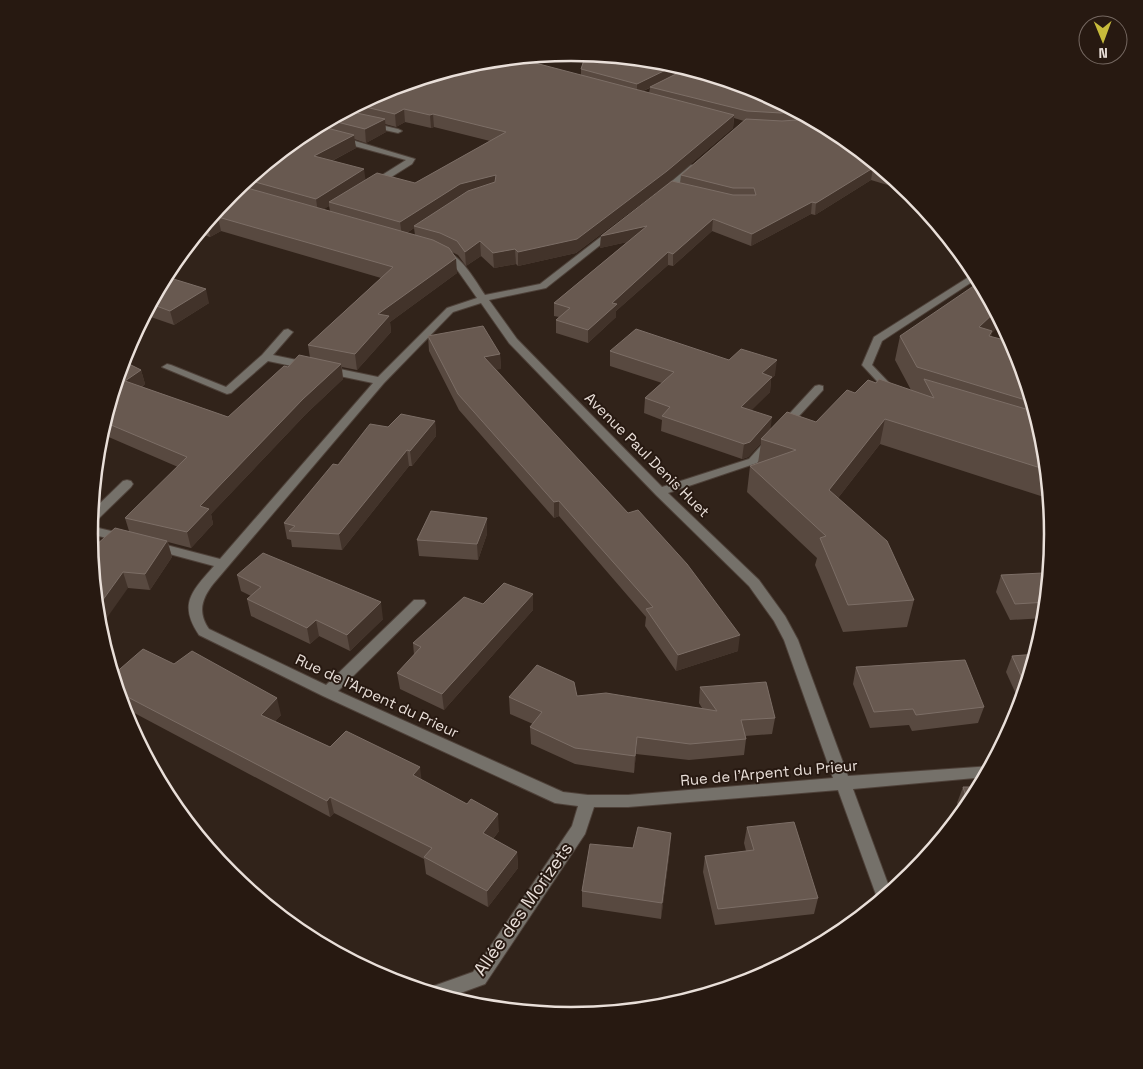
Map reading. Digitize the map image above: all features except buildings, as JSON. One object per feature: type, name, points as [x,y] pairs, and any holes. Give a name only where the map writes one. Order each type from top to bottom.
[{"type":"street","points":[[346,119],[398,130]]},
{"type":"street","points":[[326,136],[411,159],[363,191]]},
{"type":"street","points":[[655,199],[674,189],[699,163]]},
{"type":"street","name":"Rue de l'Arpent du Prieur","points":[[625,222],[543,286],[482,299],[450,310],[380,381],[200,592],[194,607],[195,621],[204,632],[328,692],[561,798],[588,801],[628,801],[981,772]]},
{"type":"street","name":"Avenue Paul Denis Huet","points":[[430,248],[454,259],[513,341],[660,492],[754,583],[780,619],[791,640],[883,891]]},
{"type":"street","points":[[896,392],[867,365],[878,339],[970,280]]},
{"type":"street","points":[[166,367],[227,391],[266,357],[288,332]]},
{"type":"street","points":[[266,357],[380,381]]},
{"type":"street","points":[[660,492],[753,461],[818,388]]},
{"type":"street","points":[[99,511],[127,484]]},
{"type":"street","points":[[98,532],[223,564]]},
{"type":"street","points":[[328,692],[419,603]]},
{"type":"street","name":"Allée des Morizets","points":[[444,990],[479,978],[579,829],[588,801]]}]
